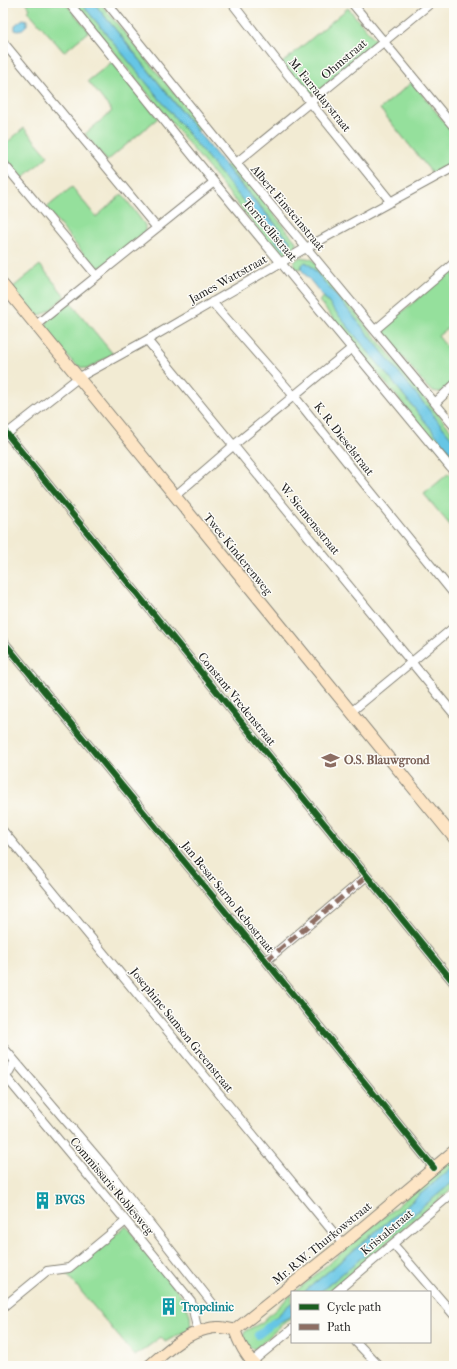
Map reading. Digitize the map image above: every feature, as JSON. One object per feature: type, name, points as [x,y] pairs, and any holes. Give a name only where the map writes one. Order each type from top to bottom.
[{"type":"street","name":"Torricellistraat","points":[[69,3],[214,182],[454,472]]},
{"type":"street","name":"Albert Einsteinstraat","points":[[107,3],[236,163],[454,426]]},
{"type":"street","name":"M. Farradaystraat","points":[[232,3],[391,202]]},
{"type":"street","points":[[352,3],[454,126]]},
{"type":"street","name":"Ohmstraat","points":[[236,163],[431,3]]},
{"type":"street","points":[[3,42],[157,228]]},
{"type":"street","points":[[3,163],[97,276]]},
{"type":"street","name":"James Wattstraat","points":[[4,433],[78,378],[306,248],[454,167]]},
{"type":"street","points":[[36,325],[214,182]]},
{"type":"street","points":[[375,330],[454,263]]},
{"type":"street","name":"Twee Kinderenweg","points":[[3,285],[454,838]]},
{"type":"street","name":"K. R. Dieselstraat","points":[[212,302],[294,396],[454,594]]},
{"type":"street","name":"W. Siemensstraat","points":[[147,340],[454,714]]},
{"type":"street","points":[[175,496],[234,445],[352,348]]},
{"type":"street","points":[[435,403],[454,385]]},
{"type":"street","name":"Constant Vredenstraat","points":[[4,433],[454,983]]},
{"type":"street","points":[[351,712],[454,627]]},
{"type":"street","name":"Jan Besar Sarno Rebostraat","points":[[3,641],[266,960],[434,1168]]},
{"type":"street","name":"Josephine Samson Greenstraat","points":[[3,832],[343,1244]]},
{"type":"street","points":[[266,960],[367,876]]},
{"type":"street","name":"Commissaris Roblesweg","points":[[3,1047],[107,1169],[213,1304]]},
{"type":"street","name":"Commissaris Roblesweg","points":[[15,1061],[4,1078],[126,1221],[190,1301],[198,1332]]},
{"type":"street","name":"Mr. R.W. Thurkowstraat","points":[[235,1330],[343,1244],[454,1151]]},
{"type":"street","name":"Kristalstraat","points":[[337,1291],[454,1192]]},
{"type":"street","points":[[3,1307],[47,1271],[69,1268],[126,1221]]},
{"type":"street","points":[[394,1244],[454,1315]]},
{"type":"street","points":[[149,1366],[182,1340],[206,1329],[218,1328],[235,1330],[252,1365],[291,1330]]},
{"type":"street","points":[[357,1343],[379,1366]]},
{"type":"green space","points":[[26,3],[65,3],[89,31],[64,52],[28,11],[30,9]]},
{"type":"green space","points":[[74,3],[81,3],[281,247],[284,249],[289,246],[290,241],[226,166],[231,162],[297,243],[296,248],[292,252],[282,255],[276,251]]},
{"type":"green space","points":[[94,3],[100,3],[202,127],[198,131]]},
{"type":"green space","points":[[348,8],[378,43],[317,92],[305,92],[282,63]]},
{"type":"green space","points":[[112,62],[158,118],[107,161],[85,134],[112,111],[88,81]]},
{"type":"green space","points":[[412,82],[454,134],[454,161],[432,173],[380,109]]},
{"type":"green space","points":[[24,128],[48,156],[23,178],[3,155],[3,146]]},
{"type":"green space","points":[[72,187],[96,217],[122,194],[145,225],[145,232],[104,266],[95,268],[46,208]]},
{"type":"green space","points":[[300,257],[312,259],[454,434],[454,441],[350,312],[309,264],[305,262],[301,266],[301,269],[294,268],[294,262]]},
{"type":"green space","points":[[40,265],[65,296],[49,310],[39,315],[32,312],[28,308],[12,288]]},
{"type":"green space","points":[[454,268],[454,323],[438,336],[454,356],[454,380],[441,392],[437,392],[427,387],[385,336],[384,331],[389,323]]},
{"type":"green space","points":[[324,297],[454,457],[454,467],[319,301]]},
{"type":"green space","points":[[70,302],[113,354],[88,368],[83,368],[71,360],[47,331],[47,322],[53,314]]},
{"type":"green space","points":[[449,473],[454,480],[454,530],[424,494]]},
{"type":"green space","points":[[454,1158],[454,1166],[305,1291],[296,1291]]},
{"type":"green space","points":[[454,1181],[454,1187],[329,1291],[321,1291]]},
{"type":"green space","points":[[126,1226],[184,1299],[190,1315],[191,1328],[165,1342],[161,1337],[135,1356],[65,1272],[71,1270]]},
{"type":"green space","points":[[291,1295],[291,1303],[265,1328],[267,1330],[291,1316],[291,1320],[283,1324],[258,1347],[254,1349],[247,1347],[243,1337],[245,1331],[261,1323]]},
{"type":"water","points":[[81,3],[94,3],[240,184],[290,241],[289,246],[284,249],[281,247]]},
{"type":"water","points":[[23,19],[27,20],[27,25],[20,31],[15,30],[15,25]]},
{"type":"water","points":[[305,262],[309,264],[350,312],[454,441],[454,457],[301,269],[301,266]]},
{"type":"water","points":[[454,1166],[454,1181],[321,1291],[305,1291]]},
{"type":"water","points":[[291,1303],[291,1316],[266,1331],[264,1328]]},
{"type":"waterway","points":[[258,1335],[273,1323]]},
{"type":"marked path","points":[[266,961],[367,876]]},
{"type":"cycle path","points":[[3,429],[454,983]]},
{"type":"cycle path","points":[[3,641],[434,1168]]},
{"type":"place","name":"O.S. Blauwgrond","points":[[331,760]]},
{"type":"place","name":"BVGS","points":[[42,1200]]},
{"type":"place","name":"Tropclinic","points":[[168,1307]]}]
